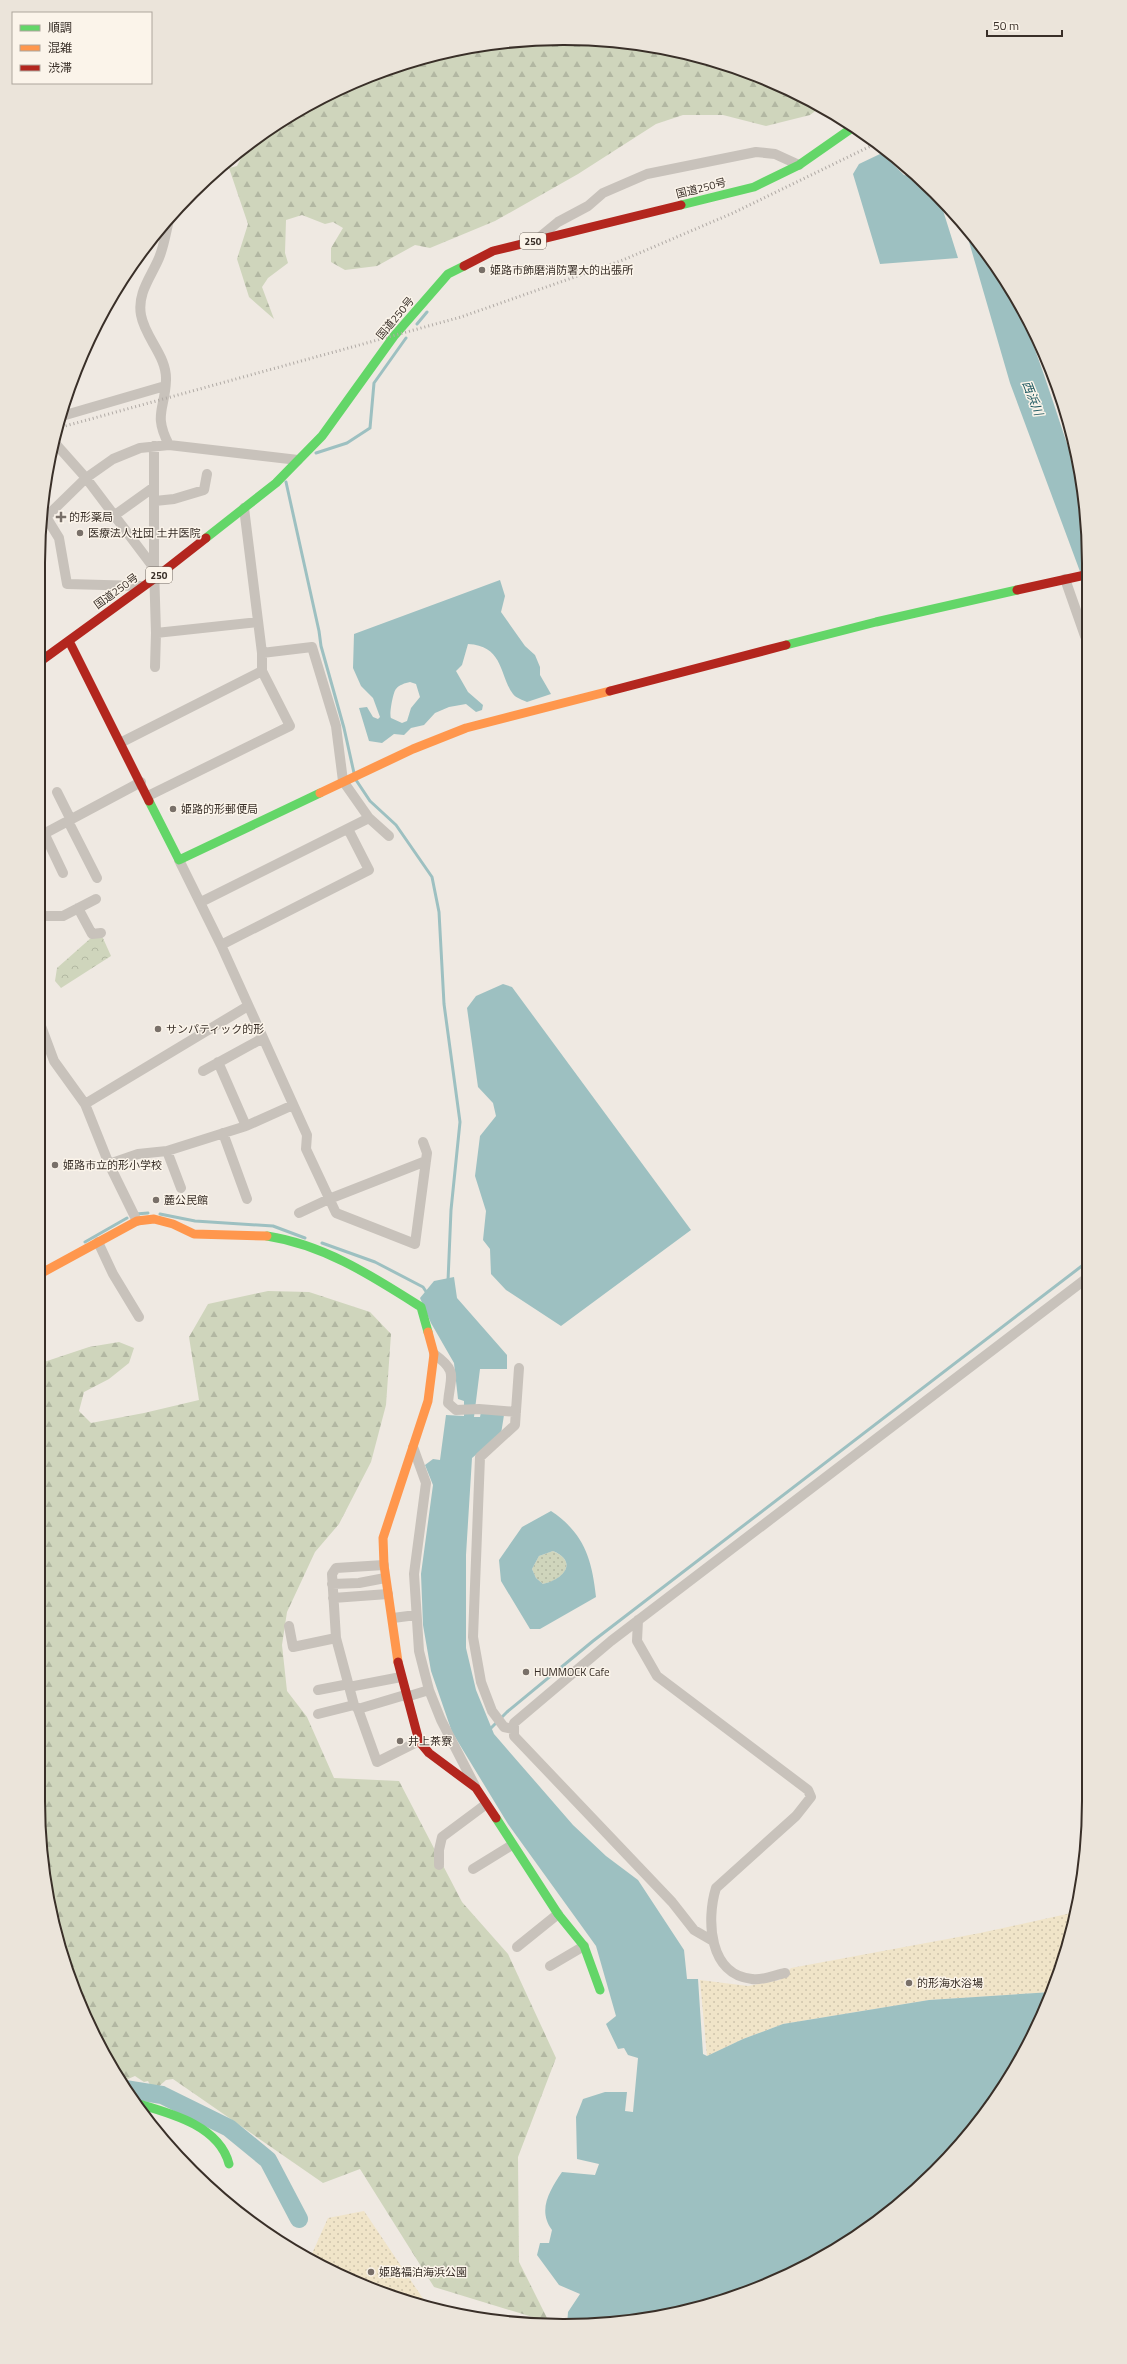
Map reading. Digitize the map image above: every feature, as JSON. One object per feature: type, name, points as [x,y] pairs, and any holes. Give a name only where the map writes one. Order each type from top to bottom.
[{"type":"main road","name":"国道250号","points":[[45,658],[155,578],[276,483],[322,436],[394,336],[448,274],[493,252],[754,187],[799,165],[841,138],[849,130]]},
{"type":"main road","points":[[69,641],[122,742],[180,860],[413,749],[466,728],[868,624],[1082,576]]},
{"type":"main road","points":[[45,1271],[137,1221],[154,1219],[173,1224],[194,1234],[268,1236],[312,1246],[367,1273],[421,1307],[434,1354],[428,1401],[383,1538],[385,1578],[393,1618],[394,1646],[405,1696],[419,1741],[428,1753],[476,1788],[485,1805],[558,1914],[584,1946],[600,1990]]},
{"type":"main road","points":[[145,2107],[198,2127],[218,2142],[225,2150],[229,2164]]},
{"type":"street","points":[[841,138],[845,128]]},
{"type":"street","points":[[534,241],[558,222],[588,206],[603,194],[647,174],[756,152],[775,154],[799,165]]},
{"type":"street","points":[[166,231],[159,258],[142,291],[140,308],[146,330],[160,355],[166,379],[160,421],[169,445]]},
{"type":"street","points":[[68,414],[165,386]]},
{"type":"street","points":[[47,516],[86,478],[113,459],[140,448],[169,445],[298,460]]},
{"type":"street","points":[[154,446],[155,667]]},
{"type":"street","points":[[59,447],[116,515],[154,568]]},
{"type":"street","points":[[155,501],[174,498],[204,490],[207,474]]},
{"type":"street","points":[[116,515],[154,487]]},
{"type":"street","points":[[148,796],[290,726],[262,671],[262,653],[244,508]]},
{"type":"street","points":[[47,522],[59,538],[67,584],[142,586]]},
{"type":"street","points":[[1069,579],[1082,625]]},
{"type":"street","points":[[156,633],[258,622]]},
{"type":"street","points":[[262,653],[312,647],[336,726],[347,780],[369,818],[389,836]]},
{"type":"street","points":[[122,742],[262,671]]},
{"type":"street","points":[[45,833],[142,782]]},
{"type":"street","points":[[57,792],[69,821],[97,878]]},
{"type":"street","points":[[201,902],[369,818]]},
{"type":"street","points":[[221,945],[369,870],[348,829]]},
{"type":"street","points":[[45,842],[63,873]]},
{"type":"street","points":[[180,860],[201,902],[294,1105],[307,1135],[306,1149],[336,1213],[415,1244],[427,1153],[423,1142]]},
{"type":"street","points":[[45,915],[63,916],[96,899]]},
{"type":"street","points":[[78,908],[92,934],[101,933]]},
{"type":"street","points":[[86,1104],[248,1006]]},
{"type":"street","points":[[45,1037],[54,1061],[86,1104],[110,1164],[137,1221]]},
{"type":"street","points":[[202,1071],[263,1038]]},
{"type":"street","points":[[218,1062],[246,1126]]},
{"type":"street","points":[[110,1164],[138,1154],[168,1150],[246,1126],[294,1105]]},
{"type":"street","points":[[224,1133],[247,1199]]},
{"type":"street","points":[[168,1150],[181,1188]]},
{"type":"street","points":[[299,1213],[329,1199],[426,1162]]},
{"type":"street","points":[[98,1242],[113,1274],[139,1317]]},
{"type":"street","points":[[713,1941],[694,1930],[672,1902],[514,1736],[512,1729],[514,1723],[565,1678],[638,1620],[1082,1282]]},
{"type":"street","points":[[434,1354],[448,1364],[452,1373],[448,1403],[456,1410],[479,1408],[516,1412]]},
{"type":"street","points":[[512,1729],[504,1727],[492,1711],[482,1682],[473,1636],[480,1457],[516,1425],[519,1368]]},
{"type":"street","points":[[413,1447],[426,1483],[414,1574],[419,1651],[429,1690],[441,1720],[476,1788]]},
{"type":"street","points":[[384,1565],[336,1568],[332,1574],[332,1598],[336,1638],[356,1707],[378,1762],[419,1741]]},
{"type":"street","points":[[332,1584],[359,1583],[385,1578]]},
{"type":"street","points":[[332,1598],[388,1594]]},
{"type":"street","points":[[393,1618],[416,1615]]},
{"type":"street","points":[[638,1620],[637,1641],[657,1676],[748,1746],[800,1782],[808,1790],[811,1797],[796,1816],[716,1888],[712,1902],[710,1920],[713,1941],[722,1962],[732,1973],[752,1980],[785,1973]]},
{"type":"street","points":[[289,1626],[293,1647],[336,1638]]},
{"type":"street","points":[[318,1690],[401,1677]]},
{"type":"street","points":[[318,1714],[429,1690]]},
{"type":"street","points":[[439,1865],[439,1850],[442,1837],[485,1805]]},
{"type":"street","points":[[473,1869],[512,1844]]},
{"type":"street","points":[[517,1947],[558,1914]]},
{"type":"street","points":[[550,1966],[584,1946]]},
{"type":"green space","points":[[530,46],[597,46],[631,49],[665,55],[698,63],[762,84],[816,110],[810,115],[766,126],[723,115],[683,115],[656,124],[578,174],[495,221],[430,248],[415,245],[377,266],[345,270],[331,262],[331,248],[343,228],[333,222],[325,224],[302,215],[286,220],[285,253],[288,263],[268,278],[262,287],[274,319],[249,297],[237,259],[248,224],[229,168],[237,166],[241,158],[275,132],[334,98],[365,84],[429,63],[496,49]]},
{"type":"green space","points":[[102,936],[111,956],[61,988],[55,981],[57,968],[92,937]]},
{"type":"green space","points":[[268,1291],[309,1292],[370,1312],[391,1334],[386,1405],[371,1462],[339,1524],[315,1552],[287,1612],[282,1645],[287,1691],[307,1717],[334,1778],[399,1781],[462,1902],[508,1954],[556,2058],[518,2157],[519,2262],[547,2319],[536,2318],[434,2287],[360,2169],[323,2183],[173,2079],[166,2080],[157,2088],[151,2087],[148,2081],[144,2082],[135,2076],[126,2080],[98,2030],[84,1999],[73,1967],[55,1902],[49,1868],[46,1834],[45,1362],[89,1347],[119,1342],[134,1348],[129,1363],[109,1379],[84,1392],[79,1411],[91,1423],[144,1413],[199,1400],[189,1337],[208,1304]]},
{"type":"green space","points":[[553,1551],[561,1555],[567,1565],[562,1575],[557,1579],[543,1584],[536,1578],[532,1569],[539,1556]]},
{"type":"sand","name":"的形海水浴場","points":[[1069,1913],[1064,1935],[1045,1992],[929,2000],[783,2024],[743,2039],[707,2056],[700,1980],[748,1986],[780,1980],[791,1968],[980,1933]]},
{"type":"sand","name":"姫路福泊海浜公園","points":[[364,2211],[423,2299],[365,2280],[312,2254],[328,2218]]},
{"type":"water","points":[[882,154],[930,197],[943,212],[958,258],[880,264],[853,174],[859,164]]},
{"type":"water","name":"西浜川","points":[[969,240],[995,275],[1013,304],[1026,329],[1048,386],[1072,462],[1078,496],[1081,530],[1082,577],[1010,383]]},
{"type":"water","points":[[500,580],[505,596],[501,612],[525,646],[535,655],[540,667],[540,675],[551,694],[527,702],[518,698],[513,694],[499,663],[494,656],[488,650],[480,646],[468,644],[462,665],[456,671],[468,692],[483,705],[482,710],[476,712],[466,704],[449,707],[435,713],[424,725],[411,728],[404,735],[394,734],[382,743],[369,741],[359,708],[367,707],[373,717],[378,719],[380,717],[373,698],[361,686],[353,668],[354,634]],"holes":[[[408,682],[416,684],[420,697],[411,708],[407,721],[402,723],[391,718],[392,704],[396,689],[400,685]]]},
{"type":"water","points":[[503,984],[512,987],[691,1230],[561,1326],[506,1290],[491,1274],[490,1249],[483,1240],[486,1211],[475,1176],[480,1136],[496,1116],[493,1103],[478,1087],[467,1008],[476,996]]},
{"type":"water","points":[[454,1277],[457,1298],[507,1355],[507,1369],[480,1369],[474,1417],[480,1417],[481,1412],[504,1415],[501,1434],[472,1458],[466,1555],[466,1648],[476,1690],[494,1734],[573,1825],[606,1856],[638,1880],[684,1950],[687,1979],[698,1979],[703,2054],[707,2056],[743,2039],[783,2024],[929,2000],[1045,1992],[1029,2030],[1013,2060],[995,2089],[975,2116],[930,2167],[879,2212],[852,2232],[793,2266],[762,2280],[730,2291],[665,2309],[631,2315],[568,2319],[568,2312],[580,2294],[559,2285],[537,2255],[540,2243],[549,2243],[552,2230],[548,2223],[545,2208],[553,2186],[562,2172],[595,2175],[599,2164],[577,2159],[576,2117],[583,2099],[605,2092],[627,2092],[625,2111],[633,2112],[638,2058],[628,2055],[624,2048],[618,2049],[606,2024],[616,2016],[596,1946],[508,1824],[452,1732],[431,1671],[423,1625],[421,1574],[433,1485],[425,1465],[433,1459],[440,1460],[446,1415],[464,1416],[464,1401],[458,1399],[454,1363],[431,1323],[420,1298],[434,1281]]},
{"type":"water","points":[[551,1511],[562,1519],[579,1538],[589,1559],[592,1571],[596,1597],[540,1629],[530,1629],[501,1581],[499,1560],[522,1527]],"holes":[[[553,1551],[561,1555],[567,1565],[562,1575],[557,1579],[543,1584],[536,1578],[532,1569],[539,1556]]]},
{"type":"waterway","points":[[417,324],[427,312]]},
{"type":"waterway","points":[[316,453],[347,443],[370,428],[374,383],[406,338]]},
{"type":"waterway","points":[[286,482],[321,646],[344,728],[354,773]]},
{"type":"waterway","points":[[356,780],[370,801],[396,825],[432,877],[439,912],[444,1004],[460,1122],[451,1210],[448,1281]]},
{"type":"waterway","points":[[136,1214],[148,1213]]},
{"type":"waterway","points":[[160,1214],[195,1221],[273,1226],[305,1238]]},
{"type":"waterway","points":[[85,1242],[127,1218]]},
{"type":"waterway","points":[[322,1243],[375,1262],[423,1287],[427,1293]]},
{"type":"waterway","points":[[489,1730],[507,1712],[593,1641],[1082,1266]]},
{"type":"waterway","points":[[133,2090],[162,2095],[229,2128],[268,2160],[299,2219]]},
{"type":"railway","points":[[64,426],[461,317],[623,260],[733,213],[871,146]]},
{"type":"traffic: fast","points":[[681,205],[754,187],[799,165],[849,130]]},
{"type":"traffic: fast","points":[[206,538],[276,483],[322,436],[394,336],[448,274],[464,266]]},
{"type":"traffic: fast","points":[[786,645],[876,622],[1017,590]]},
{"type":"traffic: fast","points":[[149,801],[179,860],[320,793]]},
{"type":"traffic: fast","points":[[267,1236],[288,1240],[328,1254],[366,1273],[421,1307],[428,1332]]},
{"type":"traffic: fast","points":[[496,1818],[558,1914],[584,1946],[600,1990]]},
{"type":"traffic: fast","points":[[144,2106],[177,2116],[204,2130],[215,2139],[229,2164]]},
{"type":"traffic: slow","points":[[320,793],[413,749],[466,728],[610,691]]},
{"type":"traffic: slow","points":[[45,1271],[137,1221],[154,1219],[173,1224],[194,1234],[267,1236]]},
{"type":"traffic: slow","points":[[398,1662],[384,1565],[383,1538],[428,1401],[434,1354],[428,1332]]},
{"type":"traffic: jam","points":[[464,266],[493,251],[681,205]]},
{"type":"traffic: jam","points":[[45,658],[155,578],[206,538]]},
{"type":"traffic: jam","points":[[1017,590],[1082,576]]},
{"type":"traffic: jam","points":[[69,641],[149,801]]},
{"type":"traffic: jam","points":[[610,691],[786,645]]},
{"type":"traffic: jam","points":[[398,1662],[419,1741],[429,1753],[476,1788],[496,1818]]},
{"type":"place","name":"姫路市飾磨消防署大的出張所","points":[[482,270]]},
{"type":"place","name":"的形薬局","points":[[61,517]]},
{"type":"place","name":"医療法人社団 土井医院","points":[[80,533]]},
{"type":"place","name":"姫路的形郵便局","points":[[173,809]]},
{"type":"place","name":"サンパティック的形","points":[[158,1029]]},
{"type":"place","name":"姫路市立的形小学校","points":[[55,1165]]},
{"type":"place","name":"麓公民館","points":[[156,1200]]},
{"type":"place","name":"HUMMOCK Cafe","points":[[526,1672]]},
{"type":"place","name":"井上茶寮","points":[[400,1741]]},
{"type":"place","name":"的形海水浴場","points":[[909,1983]]},
{"type":"place","name":"姫路福泊海浜公園","points":[[371,2272]]}]
